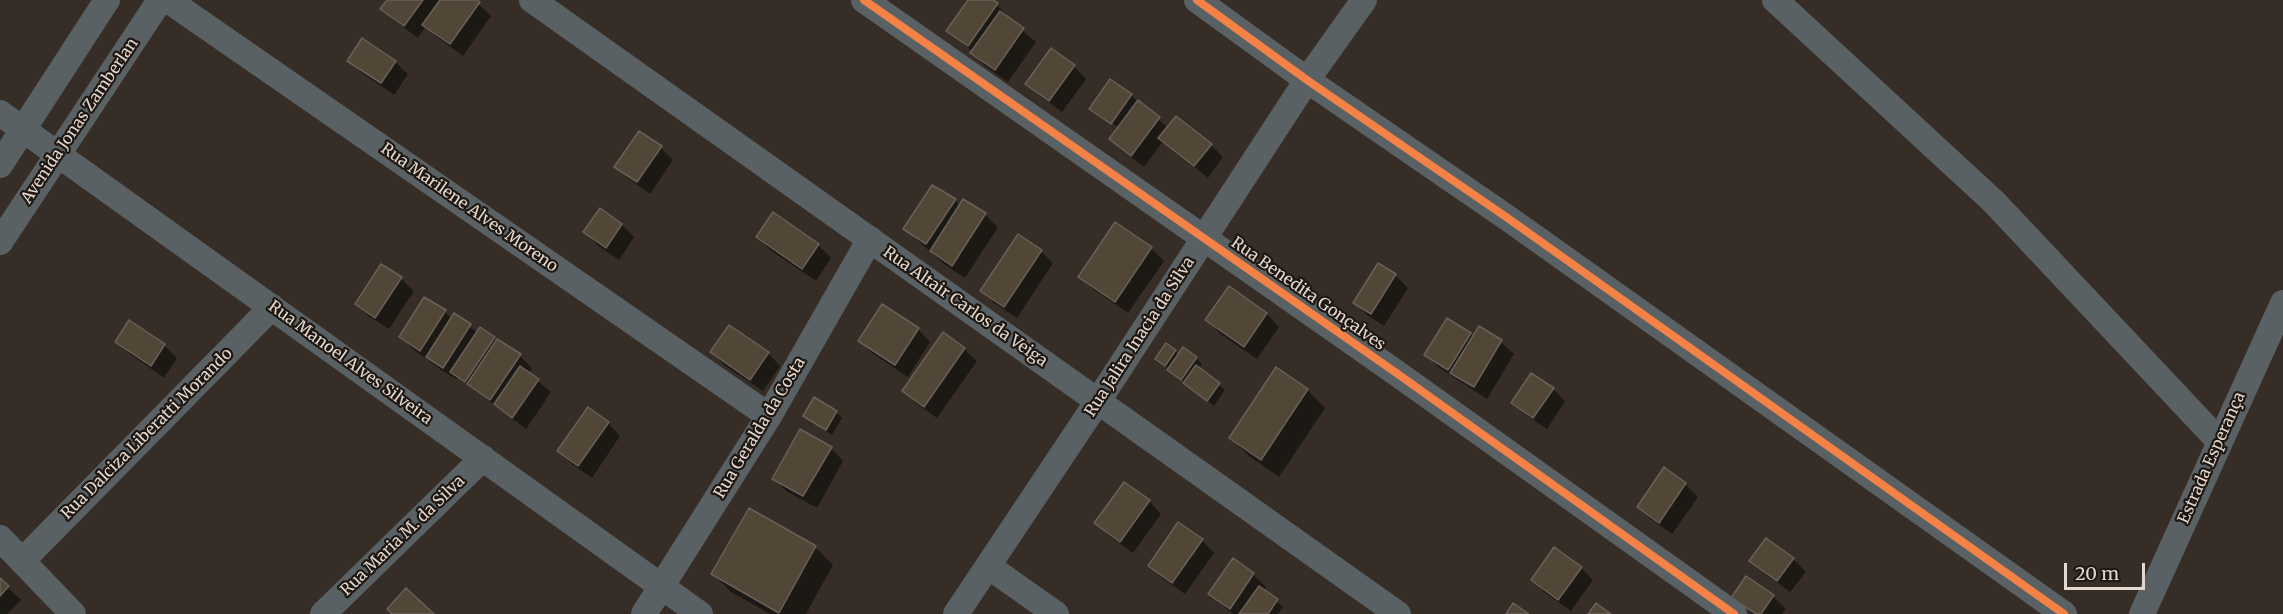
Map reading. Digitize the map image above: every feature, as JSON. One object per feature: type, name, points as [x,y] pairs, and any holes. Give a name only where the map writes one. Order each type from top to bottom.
[{"type":"street","points":[[0,165],[107,0]]},
{"type":"street","name":"Avenida Jonas Zamberlan","points":[[0,242],[160,0]]},
{"type":"street","name":"Rua Marilene Alves Moreno","points":[[168,0],[769,416]]},
{"type":"street","name":"Rua Altair Carlos da Veiga","points":[[532,0],[1398,614]]},
{"type":"street","name":"Rua Benedita Gonçalves","points":[[864,0],[1734,614]]},
{"type":"street","points":[[1197,0],[2064,614]]},
{"type":"street","name":"Rua Jalira Inacia da Silva","points":[[956,614],[1307,80],[1364,0]]},
{"type":"street","points":[[1775,0],[1994,202],[2219,441]]},
{"type":"street","name":"Rua Manoel Alves Silveira","points":[[0,113],[700,614]]},
{"type":"street","name":"Rua Geralda da Costa","points":[[644,614],[769,416],[870,239]]},
{"type":"street","name":"Estrada Esperança","points":[[2142,614],[2283,303]]},
{"type":"street","name":"Rua Dalciza Liberatti Morando","points":[[22,561],[272,307]]},
{"type":"street","name":"Rua Maria M. da Silva","points":[[323,614],[483,458]]},
{"type":"street","points":[[0,538],[73,614]]},
{"type":"street","points":[[988,566],[1056,614]]},
{"type":"building","points":[[387,0],[423,0],[404,26],[380,9]]},
{"type":"building","points":[[440,0],[477,0],[480,2],[450,44],[422,25]]},
{"type":"building","points":[[968,0],[993,0],[998,3],[968,46],[946,31]]},
{"type":"building","points":[[1000,11],[1024,28],[995,70],[970,53]]},
{"type":"building","points":[[362,38],[396,61],[381,83],[347,61]]},
{"type":"building","points":[[1051,48],[1075,65],[1049,101],[1025,84]]},
{"type":"building","points":[[1110,79],[1132,94],[1111,124],[1089,109]]},
{"type":"building","points":[[1138,100],[1160,117],[1131,156],[1109,139]]},
{"type":"building","points":[[1176,116],[1212,144],[1194,166],[1158,138]]},
{"type":"building","points":[[639,131],[662,146],[637,182],[614,167]]},
{"type":"building","points":[[932,185],[956,199],[926,244],[903,229]]},
{"type":"building","points":[[963,199],[986,213],[952,266],[930,251]]},
{"type":"building","points":[[600,208],[622,224],[606,248],[583,232]]},
{"type":"building","points":[[773,212],[819,244],[802,269],[756,237]]},
{"type":"building","points":[[1115,222],[1152,247],[1115,302],[1078,277]]},
{"type":"building","points":[[1018,234],[1042,250],[1004,307],[980,291]]},
{"type":"building","points":[[1378,263],[1396,274],[1371,314],[1353,303]]},
{"type":"building","points":[[381,264],[402,277],[375,318],[355,304]]},
{"type":"building","points":[[1229,286],[1267,313],[1244,347],[1205,320]]},
{"type":"building","points":[[424,297],[446,310],[420,351],[399,337]]},
{"type":"building","points":[[882,304],[919,328],[895,365],[858,341]]},
{"type":"building","points":[[454,313],[471,324],[443,368],[426,357]]},
{"type":"building","points":[[1447,318],[1471,333],[1448,370],[1424,355]]},
{"type":"building","points":[[129,320],[165,344],[151,366],[115,342]]},
{"type":"building","points":[[729,325],[769,352],[750,380],[710,352]]},
{"type":"building","points":[[1479,326],[1502,340],[1474,387],[1450,373]]},
{"type":"building","points":[[480,327],[495,337],[465,382],[450,372]]},
{"type":"building","points":[[943,332],[965,348],[924,407],[902,391]]},
{"type":"building","points":[[497,339],[521,354],[490,400],[467,384]]},
{"type":"building","points":[[1166,343],[1176,350],[1165,366],[1155,359]]},
{"type":"building","points":[[1183,347],[1197,357],[1181,380],[1167,370]]},
{"type":"building","points":[[1196,365],[1220,383],[1207,401],[1183,383]]},
{"type":"building","points":[[520,366],[539,379],[512,418],[494,404]]},
{"type":"building","points":[[1276,367],[1308,389],[1261,460],[1229,438]]},
{"type":"building","points":[[1531,373],[1554,388],[1533,418],[1511,403]]},
{"type":"building","points":[[814,397],[837,411],[826,430],[803,416]]},
{"type":"building","points":[[588,407],[609,422],[578,466],[557,451]]},
{"type":"building","points":[[800,429],[832,447],[803,496],[772,479]]},
{"type":"building","points":[[1664,467],[1686,483],[1659,523],[1637,507]]},
{"type":"building","points":[[1124,482],[1150,500],[1120,542],[1094,523]]},
{"type":"building","points":[[749,508],[816,546],[779,613],[711,574]]},
{"type":"building","points":[[1178,522],[1203,539],[1172,583],[1148,566]]},
{"type":"building","points":[[1766,538],[1794,558],[1777,581],[1749,561]]},
{"type":"building","points":[[1554,547],[1582,567],[1558,600],[1531,580]]},
{"type":"building","points":[[1233,558],[1254,573],[1230,609],[1208,594]]},
{"type":"building","points":[[1746,576],[1774,595],[1761,614],[1756,614],[1731,598]]},
{"type":"building","points":[[0,578],[9,586],[0,596]]},
{"type":"building","points":[[1259,586],[1278,599],[1268,614],[1239,614]]},
{"type":"building","points":[[406,588],[434,614],[392,614],[387,609]]},
{"type":"building","points":[[1513,603],[1529,614],[1506,614]]},
{"type":"building","points":[[1596,603],[1611,614],[1588,614]]},
{"type":"cycle path","points":[[864,0],[1395,372],[1734,614]]},
{"type":"cycle path","points":[[1197,0],[2064,614]]}]
